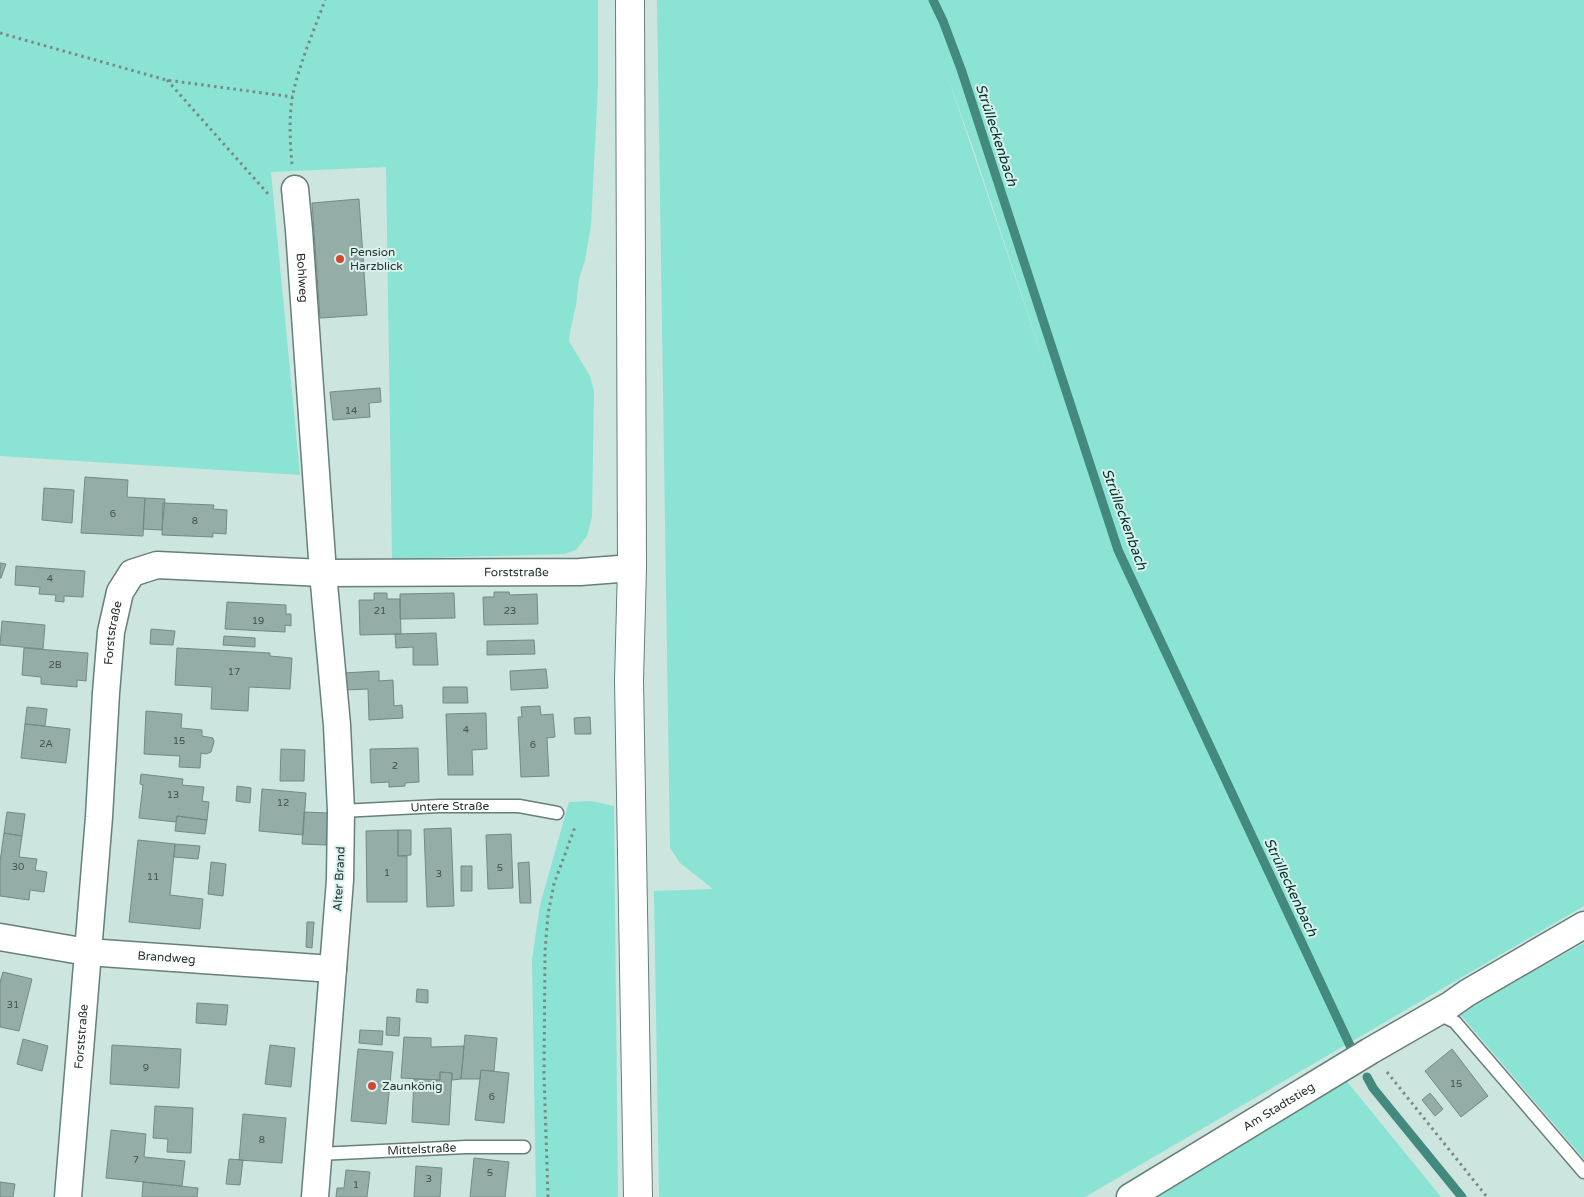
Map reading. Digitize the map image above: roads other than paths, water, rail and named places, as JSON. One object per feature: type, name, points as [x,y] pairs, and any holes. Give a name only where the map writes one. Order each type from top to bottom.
[{"type":"main road","points":[[630,0],[632,568],[629,680],[638,1197]]},
{"type":"street","name":"Bohlweg","points":[[295,189],[300,230],[323,567]]},
{"type":"street","name":"Forststraße","points":[[68,1197],[99,817],[111,632],[120,592],[132,573],[156,565],[580,572],[632,568]]},
{"type":"street","name":"Alter Brand","points":[[315,1197],[340,880],[341,811],[337,725],[323,567]]},
{"type":"street","name":"Am Stadtstieg","points":[[1130,1197],[1370,1051],[1450,1006],[1467,993],[1584,925]]},
{"type":"street","name":"Brandweg","points":[[0,937],[87,952],[333,969]]},
{"type":"lane","name":"Untere Straße","points":[[341,811],[439,806],[519,806],[557,813]]},
{"type":"lane","points":[[1428,1018],[1443,1016],[1455,1022],[1584,1172]]},
{"type":"lane","name":"Mittelstraße","points":[[318,1154],[466,1147],[524,1147]]},
{"type":"waterway","name":"Strülleckenbach","points":[[933,0],[961,69],[1118,550],[1354,1054]]},
{"type":"waterway","name":"Strülleckenbach","points":[[1367,1077],[1373,1088],[1462,1197]]},
{"type":"place","name":"Pension Harzblick","points":[[340,259]]},
{"type":"place","name":"Zaunkönig","points":[[372,1086]]}]
